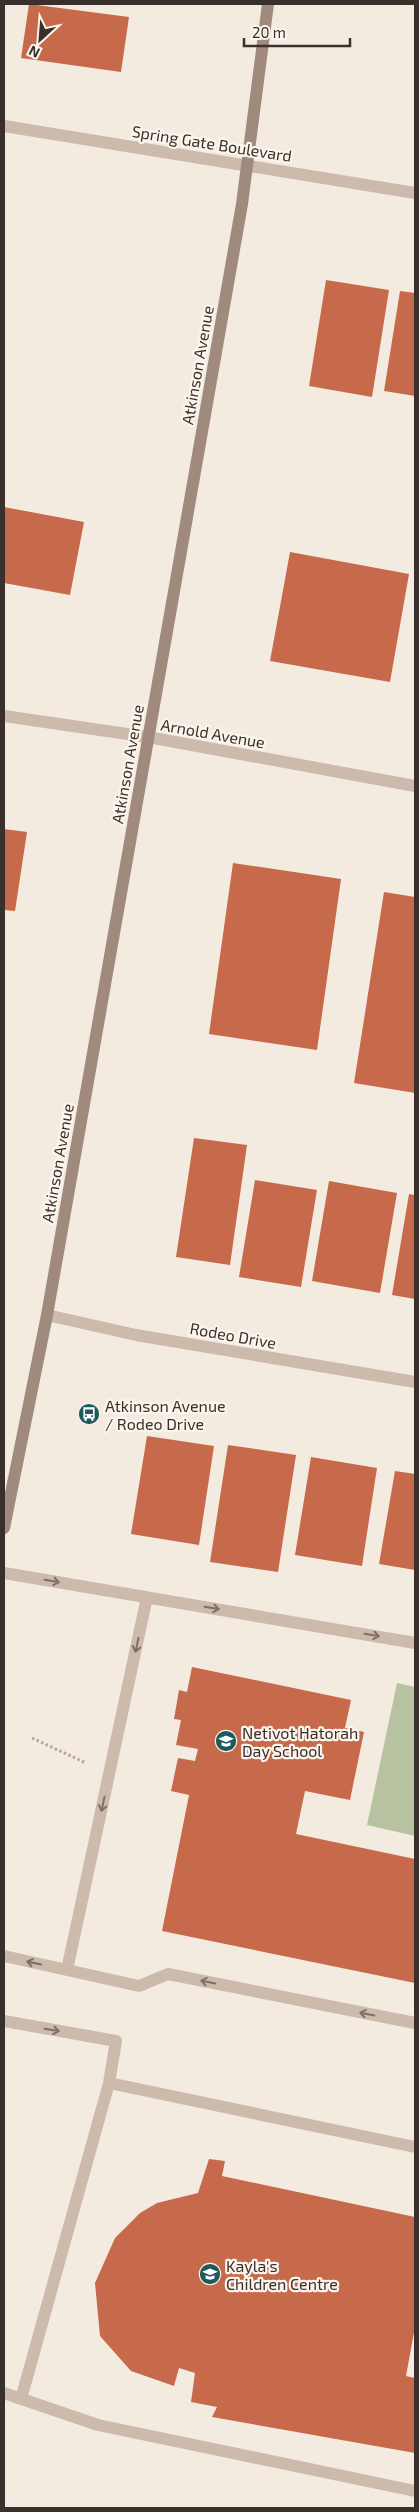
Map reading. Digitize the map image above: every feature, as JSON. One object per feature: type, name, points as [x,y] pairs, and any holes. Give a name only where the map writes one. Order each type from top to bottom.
[{"type":"street","name":"Atkinson Avenue","points":[[4,1528],[47,1315],[248,165],[268,4]]},
{"type":"street","name":"Spring Gate Boulevard","points":[[4,126],[415,193]]},
{"type":"street","name":"Arnold Avenue","points":[[4,716],[148,737],[415,786]]},
{"type":"street","name":"Rodeo Drive","points":[[47,1315],[136,1336],[415,1382]]},
{"type":"street","points":[[4,1573],[415,1643]]},
{"type":"street","points":[[67,1970],[147,1597]]},
{"type":"street","points":[[4,1956],[139,1986],[168,1974],[415,2023]]},
{"type":"street","points":[[4,2021],[116,2040],[109,2084],[21,2399]]},
{"type":"street","points":[[109,2084],[415,2146]]},
{"type":"street","points":[[4,2393],[98,2425],[415,2490]]},
{"type":"path","points":[[32,1738],[109,1774]]},
{"type":"green space","points":[[397,1683],[415,1687],[415,1836],[367,1825]]},
{"type":"building","points":[[29,4],[129,17],[121,72],[21,58]]},
{"type":"building","points":[[326,280],[389,290],[372,397],[309,386]]},
{"type":"building","points":[[400,291],[415,293],[415,396],[384,391]]},
{"type":"building","points":[[4,507],[84,522],[70,595],[4,583]]},
{"type":"building","points":[[290,552],[409,574],[390,682],[270,661]]},
{"type":"building","points":[[4,829],[27,832],[15,911],[4,910]]},
{"type":"building","points":[[233,863],[341,879],[317,1050],[209,1034]]},
{"type":"building","points":[[384,892],[415,897],[415,1093],[354,1083]]},
{"type":"building","points":[[194,1138],[247,1145],[230,1265],[176,1257]]},
{"type":"building","points":[[255,1180],[317,1190],[301,1287],[239,1277]]},
{"type":"building","points":[[329,1181],[397,1193],[380,1293],[312,1281]]},
{"type":"building","points":[[409,1194],[415,1195],[415,1299],[392,1295]]},
{"type":"building","points":[[147,1436],[214,1446],[199,1545],[131,1534]]},
{"type":"building","points":[[228,1445],[296,1455],[278,1572],[210,1562]]},
{"type":"building","points":[[311,1457],[377,1468],[362,1566],[295,1555]]},
{"type":"building","points":[[395,1471],[415,1474],[415,1570],[379,1564]]},
{"type":"building","points":[[192,1667],[351,1700],[345,1728],[364,1732],[350,1800],[305,1791],[296,1834],[415,1859],[415,1983],[162,1931],[189,1795],[171,1791],[178,1758],[195,1761],[198,1749],[176,1745],[181,1720],[174,1719],[179,1690],[187,1692]]},
{"type":"building","points":[[209,2159],[225,2161],[222,2176],[415,2217],[415,2327],[406,2376],[415,2378],[415,2453],[212,2417],[217,2407],[191,2402],[195,2373],[179,2368],[174,2386],[131,2371],[100,2336],[95,2283],[115,2238],[140,2213],[157,2203],[198,2193]]},
{"type":"place","name":"Atkinson Avenue / Rodeo Drive","points":[[89,1414]]},
{"type":"place","name":"Netivot Hatorah Day School","points":[[226,1741]]},
{"type":"place","name":"Kayla's Children Centre","points":[[210,2274]]}]
